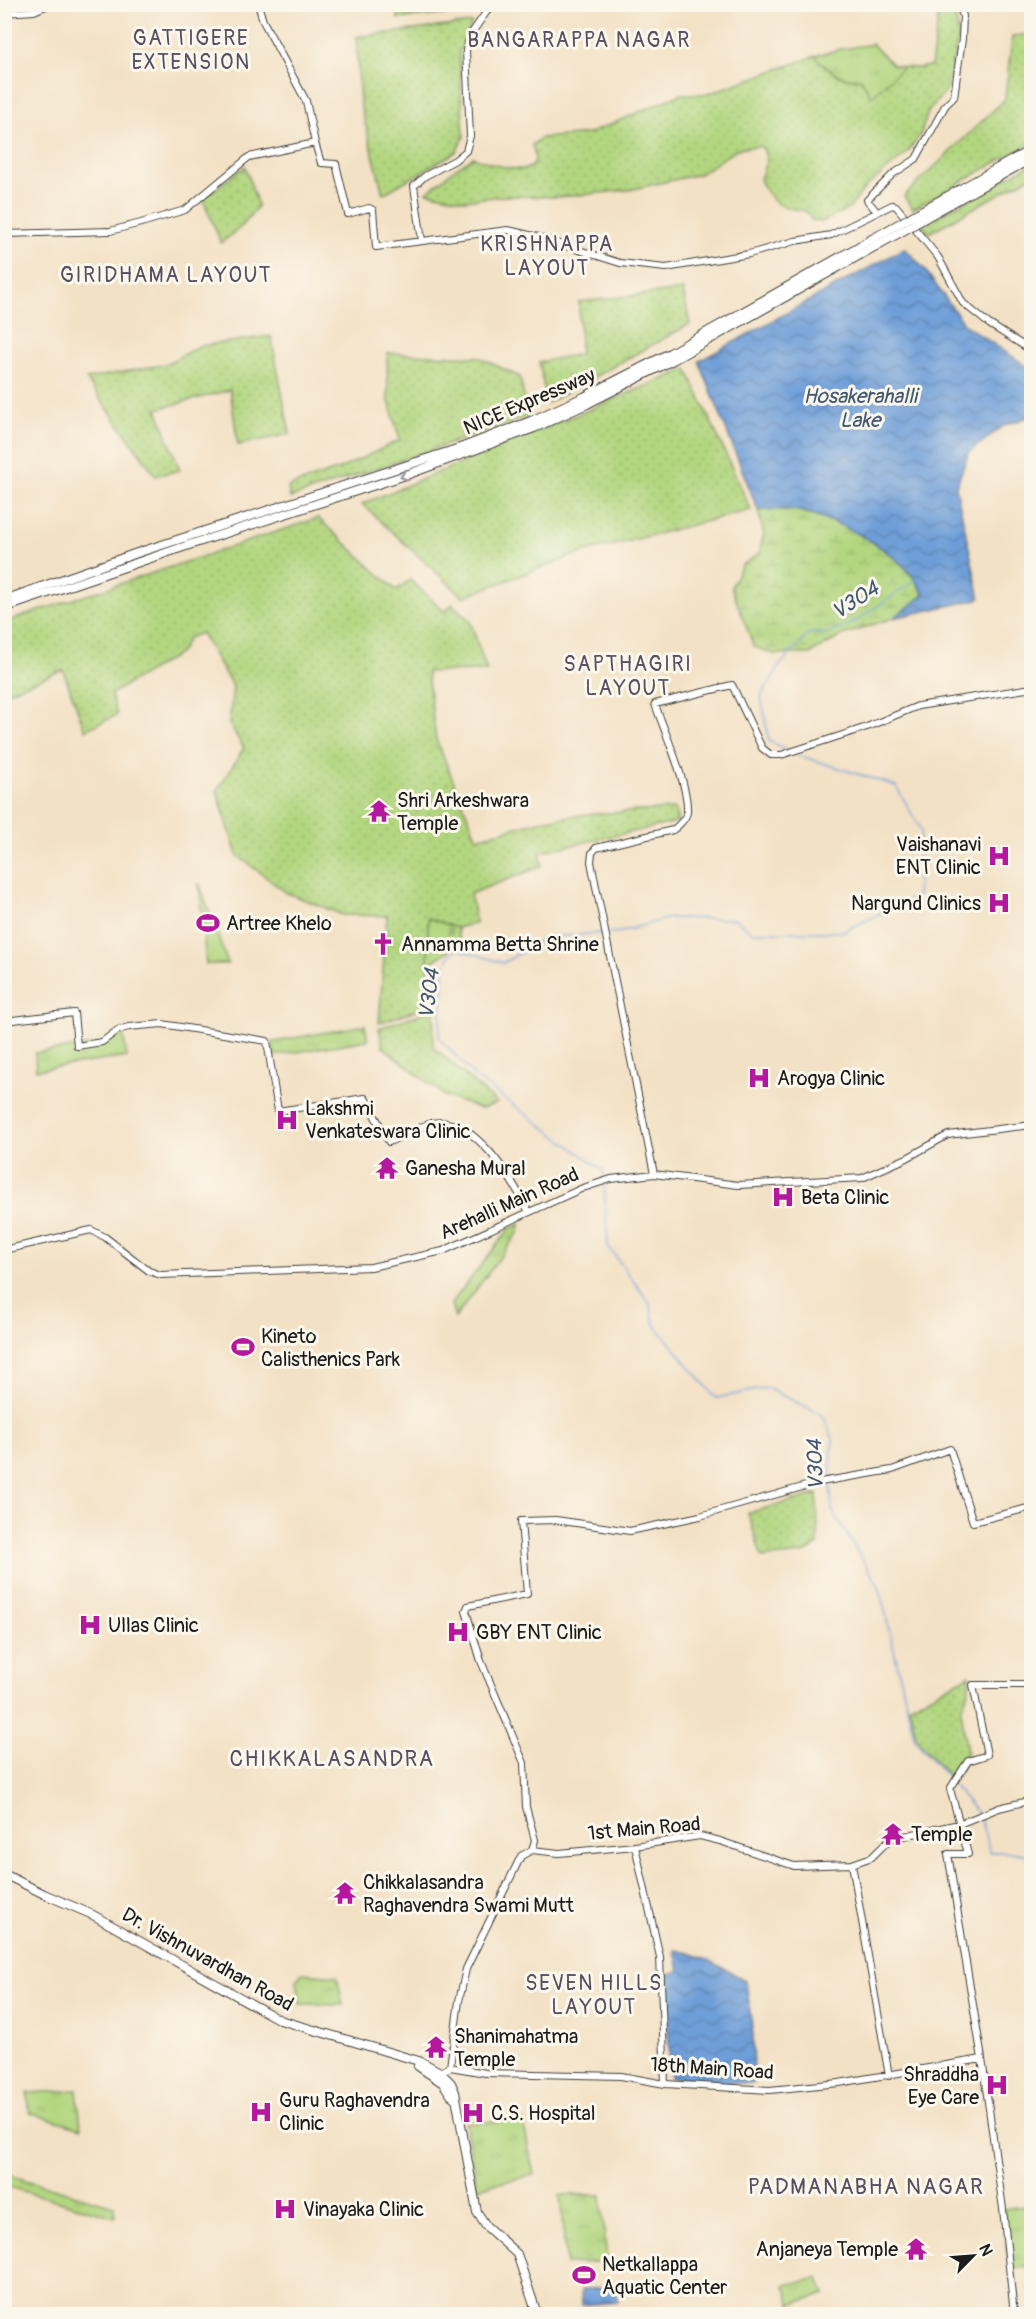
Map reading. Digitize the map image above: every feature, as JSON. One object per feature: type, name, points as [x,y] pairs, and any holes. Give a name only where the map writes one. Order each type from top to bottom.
[{"type":"highway","name":"NICE Expressway","points":[[4,600],[57,585],[463,447],[531,421],[670,353],[905,225],[1032,150]]},
{"type":"highway","name":"NICE Expressway","points":[[923,214],[1032,158]]},
{"type":"highway","name":"NICE Expressway","points":[[4,608],[57,585]]},
{"type":"main road","name":"Dr. Vishnuvardhan Road","points":[[4,1874],[93,1915],[280,2020],[422,2062],[437,2074]]},
{"type":"main road","points":[[437,2074],[451,2083],[477,2212],[486,2226],[517,2254],[537,2314]]},
{"type":"street","points":[[4,14],[34,11],[50,4]]},
{"type":"street","points":[[258,4],[263,21],[306,101],[321,163],[336,164],[348,214],[369,208],[373,210],[376,247],[508,230],[620,263],[666,268],[749,254],[795,241],[831,235],[888,206],[896,206],[938,257],[963,303],[989,324],[1032,351]]},
{"type":"street","points":[[422,241],[414,189],[416,183],[425,176],[455,160],[466,151],[470,136],[466,50],[471,34],[492,4]]},
{"type":"street","points":[[877,212],[867,200],[893,174],[916,159],[945,106],[954,97],[963,16],[960,8],[953,4]]},
{"type":"street","points":[[4,234],[110,231],[141,223],[185,210],[249,157],[315,143]]},
{"type":"street","points":[[654,1174],[591,862],[593,850],[673,830],[682,822],[687,813],[685,791],[655,704],[732,685],[762,748],[771,755],[781,755],[918,706],[1032,688]]},
{"type":"street","points":[[4,1022],[74,1013],[77,1046],[102,1042],[118,1030],[129,1027],[162,1024],[267,1041],[278,1110],[365,1098],[389,1142],[433,1123],[455,1125],[475,1137],[511,1178],[529,1212]]},
{"type":"street","name":"Arehalli Main Road","points":[[4,1251],[91,1230],[105,1237],[149,1271],[161,1275],[366,1268],[443,1251],[529,1212],[611,1179],[654,1174],[738,1185],[862,1178],[907,1158],[948,1135],[1032,1125]]},
{"type":"street","points":[[437,2074],[450,2067],[464,1975],[470,1960],[521,1856],[532,1850],[535,1840],[526,1807],[524,1763],[481,1661],[466,1612],[467,1607],[527,1594],[521,1521],[556,1520],[630,1531],[700,1516],[826,1480],[892,1470],[950,1449],[973,1522],[1032,1507]]},
{"type":"street","points":[[1014,2314],[1004,2209],[948,1854],[968,1854],[950,1789],[968,1761],[987,1755],[973,1685],[1032,1685]]},
{"type":"street","name":"1st Main Road","points":[[532,1850],[559,1853],[635,1846],[700,1836],[720,1840],[794,1866],[852,1864],[872,1857],[890,1839],[959,1824],[984,1813],[1032,1800]]},
{"type":"street","points":[[635,1846],[660,1958],[664,2084]]},
{"type":"street","points":[[852,1864],[889,2076]]},
{"type":"street","name":"18th Main Road","points":[[450,2067],[486,2073],[621,2076],[664,2084],[749,2091],[778,2090],[889,2076],[982,2059]]},
{"type":"green space","points":[[397,4],[481,5],[476,11],[398,19]]},
{"type":"green space","points":[[940,5],[954,9],[959,35],[947,89],[928,112],[920,136],[907,153],[865,188],[850,208],[822,222],[812,220],[806,211],[790,209],[772,199],[760,179],[767,160],[763,148],[758,146],[737,149],[700,174],[629,190],[559,197],[505,196],[464,200],[427,192],[473,157],[508,168],[526,169],[535,159],[532,145],[541,138],[588,134],[681,94],[707,94],[815,56],[830,70],[841,76],[861,78],[871,96],[903,67],[931,66]]},
{"type":"green space","points":[[472,23],[459,52],[464,137],[456,152],[383,194],[360,103],[356,37]]},
{"type":"green space","points":[[1031,33],[1031,143],[913,209],[904,196],[1005,99],[1012,37]]},
{"type":"green space","points":[[872,44],[893,65],[903,67],[871,97],[861,78],[841,76],[825,66],[815,56],[836,50]]},
{"type":"green space","points":[[1031,164],[1031,176],[929,233],[922,225]]},
{"type":"green space","points":[[245,166],[258,206],[242,226],[221,243],[203,199]]},
{"type":"green space","points":[[683,290],[690,324],[547,403],[539,362],[580,354],[579,302]]},
{"type":"green space","points":[[271,336],[290,434],[238,445],[230,390],[157,409],[180,470],[156,476],[86,379],[166,364],[199,346]]},
{"type":"green space","points":[[387,353],[479,357],[520,377],[528,417],[290,498],[288,487],[342,468],[400,440],[388,398]]},
{"type":"green space","points":[[687,369],[751,510],[578,554],[463,597],[362,504]]},
{"type":"green space","points":[[758,510],[800,511],[854,531],[888,553],[903,566],[924,595],[893,618],[843,635],[810,654],[774,654],[754,647],[731,587],[742,565],[759,554],[764,534]]},
{"type":"green space","points":[[318,518],[396,590],[410,580],[445,612],[452,604],[470,621],[487,671],[427,672],[436,739],[477,838],[539,821],[588,814],[675,809],[678,822],[540,852],[542,866],[470,894],[476,923],[457,928],[428,919],[428,964],[433,1004],[379,1023],[387,916],[343,915],[287,893],[237,855],[217,791],[244,748],[229,724],[233,687],[201,633],[188,638],[180,653],[111,694],[117,715],[85,730],[63,670],[5,693],[5,622]]},
{"type":"green space","name":"Artree Khelo","points":[[199,883],[228,964],[206,964]]},
{"type":"green space","points":[[428,918],[457,928],[460,944],[428,964]]},
{"type":"green space","points":[[434,1009],[433,1047],[497,1103],[481,1109],[445,1096],[383,1047],[379,1028]]},
{"type":"green space","points":[[365,1025],[368,1040],[274,1056],[272,1042]]},
{"type":"green space","points":[[123,1032],[127,1057],[36,1070],[35,1053],[103,1044]]},
{"type":"green space","points":[[520,1224],[519,1232],[455,1318],[451,1304],[509,1229]]},
{"type":"green space","points":[[817,1494],[818,1545],[803,1554],[762,1558],[748,1513]]},
{"type":"green space","points":[[970,1675],[968,1693],[961,1709],[968,1759],[952,1780],[917,1739],[909,1706]]},
{"type":"green space","points":[[302,1973],[337,1976],[343,2005],[300,2004],[297,1980]]},
{"type":"green space","points":[[77,2090],[81,2128],[30,2113],[27,2093]]},
{"type":"green space","points":[[523,2120],[534,2175],[477,2188],[465,2123]]},
{"type":"green space","points":[[5,2174],[114,2206],[115,2217],[5,2186]]},
{"type":"green space","points":[[560,2195],[601,2195],[607,2261],[566,2264]]},
{"type":"green space","points":[[1031,2205],[1031,2265],[1010,2270],[1003,2209]]},
{"type":"green space","points":[[819,2278],[825,2294],[791,2304],[785,2285]]},
{"type":"water","name":"Hosakerahalli Lake","points":[[905,248],[925,270],[965,325],[1031,369],[1032,416],[1005,425],[969,452],[956,487],[980,599],[893,618],[924,595],[903,566],[888,553],[853,531],[817,516],[795,510],[758,510],[699,361]]},
{"type":"water","points":[[675,1950],[703,1958],[746,1981],[753,2034],[754,2083],[714,2083],[670,2078],[666,1975],[679,1971]]},
{"type":"water","points":[[616,2286],[618,2302],[582,2305],[581,2290]]},
{"type":"waterway","name":"V304","points":[[787,750],[769,741],[761,696],[781,664],[809,633],[828,634],[856,621],[916,580]]},
{"type":"waterway","name":"V304","points":[[609,933],[621,932],[669,918],[735,919],[752,932],[842,932],[917,896],[921,830],[896,786],[794,754]]},
{"type":"waterway","name":"V304","points":[[603,1178],[603,1170],[476,1078],[439,1038],[445,965],[450,955],[458,949],[503,963],[547,937],[604,933]]},
{"type":"waterway","name":"V304","points":[[604,1183],[608,1246],[650,1304],[655,1325],[716,1398],[767,1388],[823,1415],[833,1439],[830,1477]]},
{"type":"waterway","name":"V304","points":[[830,1482],[832,1510],[879,1586],[915,1740],[951,1782]]},
{"type":"waterway","name":"V304","points":[[954,1786],[978,1814]]},
{"type":"waterway","name":"V304","points":[[980,1818],[990,1852],[1012,1852],[1032,1856]]},
{"type":"place","name":"Shri Arkeshwara Temple","points":[[379,811]]},
{"type":"place","name":"Vaishanavi ENT Clinic","points":[[999,856]]},
{"type":"place","name":"Nargund Clinics","points":[[999,903]]},
{"type":"place","name":"Artree Khelo","points":[[208,923]]},
{"type":"place","name":"Annamma Betta Shrine","points":[[383,944]]},
{"type":"place","name":"Arogya Clinic","points":[[759,1078]]},
{"type":"place","name":"Lakshmi Venkateswara Clinic","points":[[287,1120]]},
{"type":"place","name":"Ganesha Mural","points":[[387,1168]]},
{"type":"place","name":"Beta Clinic","points":[[783,1197]]},
{"type":"place","name":"Kineto Calisthenics Park","points":[[243,1347]]},
{"type":"place","name":"Ullas Clinic","points":[[90,1625]]},
{"type":"place","name":"GBY ENT Clinic","points":[[458,1632]]},
{"type":"place","name":"Temple","points":[[893,1834]]},
{"type":"place","name":"Chikkalasandra Raghavendra Swami Mutt","points":[[345,1893]]},
{"type":"place","name":"Shanimahatma Temple","points":[[436,2047]]},
{"type":"place","name":"Shraddha Eye Care","points":[[997,2085]]},
{"type":"place","name":"Guru Raghavendra Clinic","points":[[261,2112]]},
{"type":"place","name":"C.S. Hospital","points":[[473,2113]]},
{"type":"place","name":"Vinayaka Clinic","points":[[285,2209]]},
{"type":"place","name":"Anjaneya Temple","points":[[916,2249]]},
{"type":"place","name":"Netkallappa Aquatic Center","points":[[584,2275]]},
{"type":"district","name":"BANGARAPPA NAGAR","points":[[579,40]]},
{"type":"district","name":"GATTIGERE EXTENSION","points":[[191,50]]},
{"type":"district","name":"KRISHNAPPA LAYOUT","points":[[547,256]]},
{"type":"district","name":"GIRIDHAMA LAYOUT","points":[[166,275]]},
{"type":"district","name":"SAPTHAGIRI LAYOUT","points":[[628,676]]},
{"type":"district","name":"CHIKKALASANDRA","points":[[332,1758]]},
{"type":"district","name":"SEVEN HILLS LAYOUT","points":[[594,1995]]},
{"type":"district","name":"PADMANABHA NAGAR","points":[[866,2186]]}]
